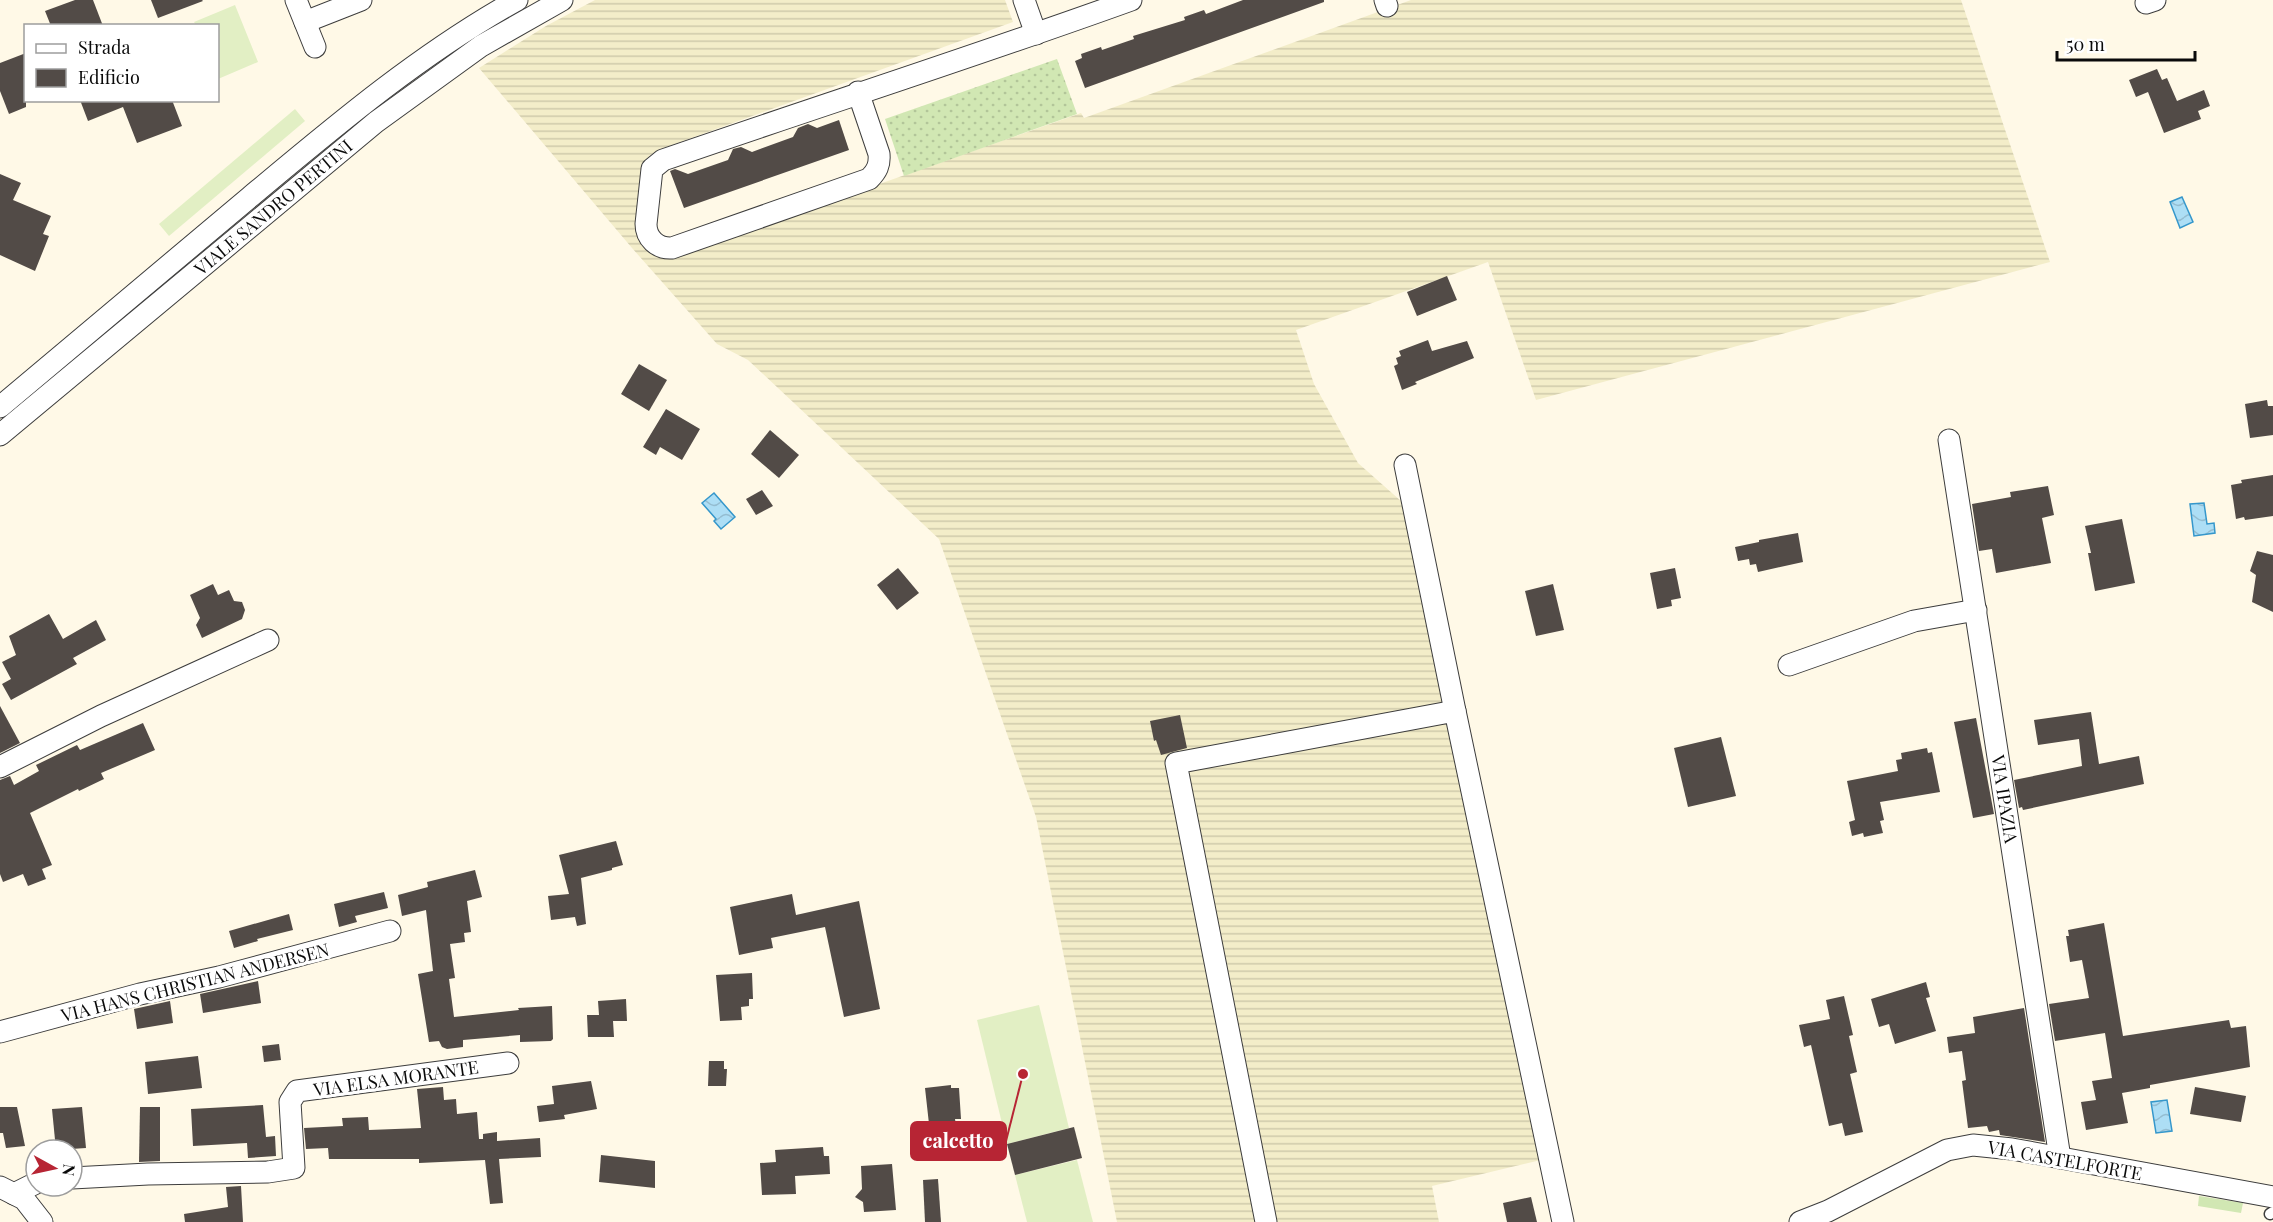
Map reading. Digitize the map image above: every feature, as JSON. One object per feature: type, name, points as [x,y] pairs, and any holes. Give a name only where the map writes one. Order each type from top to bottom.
[{"type":"street","points":[[296,0],[315,47]]},
{"type":"street","points":[[304,22],[361,0]]},
{"type":"street","name":"VIALE SANDRO PERTINI","points":[[0,407],[325,135],[427,57],[517,0]]},
{"type":"street","name":"VIALE SANDRO PERTINI","points":[[0,435],[376,122],[481,46],[562,0]]},
{"type":"street","points":[[1024,0],[1036,34]]},
{"type":"street","points":[[858,92],[879,154],[876,172],[869,179],[672,248],[661,247],[649,237],[646,224],[650,178],[652,169],[657,164],[858,92],[1036,34],[1131,0]]},
{"type":"street","name":"VIA IPAZIA","points":[[1950,440],[2060,1158]]},
{"type":"street","points":[[1406,465],[1455,711],[1563,1222]]},
{"type":"street","points":[[1789,665],[1914,621],[1976,610]]},
{"type":"street","points":[[0,767],[101,716],[268,640]]},
{"type":"street","points":[[1266,1222],[1176,763],[1455,711]]},
{"type":"street","name":"VIA HANS CHRISTIAN ANDERSEN","points":[[0,1032],[140,994],[219,977],[390,932]]},
{"type":"street","name":"VIA ELSA MORANTE","points":[[84,1177],[268,1172],[294,1168],[290,1102],[297,1091],[508,1063]]},
{"type":"street","name":"VIA CASTELFORTE","points":[[1800,1222],[1828,1211],[1935,1155],[1959,1147],[1994,1147],[2060,1158],[2272,1208]]},
{"type":"street","points":[[7,1190],[24,1186]]},
{"type":"street","points":[[7,1190],[24,1198],[42,1222]]},
{"type":"shaded area","points":[[595,0],[1005,0],[1013,22],[658,150],[649,156],[645,164],[638,226],[675,256],[1081,113],[1084,118],[1411,0],[1961,0],[2050,262],[1536,400],[1488,262],[1296,330],[1314,384],[1358,463],[1401,501],[1545,1159],[1432,1186],[1439,1222],[1117,1222],[1036,817],[939,539],[748,360],[717,344],[479,68],[546,26]]},
{"type":"green space","points":[[235,5],[258,62],[219,79],[219,24],[195,24],[194,22]]},
{"type":"green space","points":[[1057,59],[1077,114],[904,176],[885,119]]},
{"type":"green space","points":[[295,109],[305,121],[169,236],[159,224]]},
{"type":"green space","points":[[1039,1005],[1069,1128],[1007,1144],[977,1020]]},
{"type":"green space","points":[[1077,1160],[1093,1222],[1027,1222],[1015,1175]]},
{"type":"green space","points":[[2199,1196],[2243,1203],[2241,1213],[2198,1206]]},
{"type":"water","points":[[2182,197],[2193,222],[2180,228],[2170,202]]},
{"type":"water","points":[[714,493],[735,517],[721,529],[714,521],[716,519],[702,503]]},
{"type":"water","points":[[2204,503],[2207,524],[2214,523],[2215,533],[2194,536],[2190,504]]},
{"type":"water","points":[[2167,1100],[2172,1131],[2156,1133],[2151,1102]]},
{"type":"building","points":[[75,0],[93,0],[102,24],[50,24],[45,11]]},
{"type":"building","points":[[151,0],[202,0],[203,1],[158,18]]},
{"type":"building","points":[[1243,0],[1324,0],[1324,2],[1085,88],[1075,61],[1082,58],[1081,54],[1101,47],[1102,50],[1134,39],[1133,36],[1185,20],[1184,17],[1204,10],[1206,14]]},
{"type":"building","points":[[24,54],[24,102],[26,102],[26,107],[9,114],[0,91],[0,63]]},
{"type":"building","points":[[2157,69],[2162,80],[2167,78],[2177,101],[2204,90],[2210,106],[2198,111],[2201,119],[2164,133],[2148,92],[2136,97],[2129,80]]},
{"type":"building","points":[[81,102],[173,102],[182,126],[137,143],[123,107],[88,121]]},
{"type":"building","points":[[839,120],[849,150],[684,208],[670,171],[675,169],[688,174],[728,160],[733,149],[741,147],[752,152],[793,137],[798,128],[808,124],[817,128]]},
{"type":"building","points":[[0,174],[21,183],[13,200],[51,216],[43,234],[49,236],[35,271],[0,255]]},
{"type":"building","points":[[1447,276],[1457,300],[1417,316],[1407,292]]},
{"type":"building","points":[[1428,340],[1432,351],[1467,341],[1474,358],[1415,382],[1417,384],[1402,390],[1394,366],[1398,364],[1396,358],[1401,356],[1399,351]]},
{"type":"building","points":[[639,364],[667,380],[649,411],[621,394]]},
{"type":"building","points":[[2267,400],[2268,406],[2273,406],[2273,435],[2250,438],[2245,404]]},
{"type":"building","points":[[666,409],[700,429],[682,460],[660,447],[656,455],[643,447]]},
{"type":"building","points":[[770,430],[799,455],[779,478],[751,454]]},
{"type":"building","points":[[2273,475],[2273,516],[2236,519],[2231,485],[2242,483],[2241,480]]},
{"type":"building","points":[[2048,486],[2054,515],[2042,518],[2051,563],[1996,573],[1992,549],[1979,551],[1972,504],[2011,497],[2010,492]]},
{"type":"building","points":[[762,490],[773,506],[756,515],[746,499]]},
{"type":"building","points":[[2122,519],[2135,583],[2095,591],[2088,553],[2091,553],[2085,526]]},
{"type":"building","points":[[1798,533],[1803,562],[1758,572],[1756,564],[1750,565],[1749,559],[1738,561],[1735,547]]},
{"type":"building","points":[[2257,551],[2273,555],[2273,612],[2252,602],[2256,575],[2250,571]]},
{"type":"building","points":[[898,568],[919,593],[897,610],[877,585]]},
{"type":"building","points":[[1675,568],[1681,598],[1671,600],[1672,606],[1657,609],[1650,573]]},
{"type":"building","points":[[213,584],[218,595],[229,590],[234,601],[242,602],[245,610],[242,619],[202,638],[196,625],[200,618],[190,595]]},
{"type":"building","points":[[1553,584],[1564,630],[1536,636],[1525,591]]},
{"type":"building","points":[[49,614],[63,639],[96,620],[106,640],[73,658],[77,664],[11,700],[2,684],[11,679],[2,662],[16,655],[9,636]]},
{"type":"building","points":[[0,706],[20,743],[0,753]]},
{"type":"building","points":[[2091,712],[2099,764],[2139,756],[2144,784],[2023,810],[2022,807],[2019,808],[2014,780],[2082,766],[2079,739],[2038,745],[2034,720]]},
{"type":"building","points":[[1180,715],[1187,748],[1161,755],[1156,740],[1154,741],[1150,721]]},
{"type":"building","points":[[1976,718],[1994,814],[1973,818],[1954,722]]},
{"type":"building","points":[[143,723],[155,750],[101,773],[104,779],[30,813],[52,865],[42,869],[46,879],[28,886],[23,874],[3,882],[0,874],[0,780],[10,776],[14,785],[39,771],[36,765],[77,745],[80,750]]},
{"type":"building","points":[[1721,737],[1736,796],[1688,807],[1674,748]]},
{"type":"building","points":[[1927,748],[1928,753],[1932,752],[1940,792],[1880,802],[1884,820],[1880,821],[1883,833],[1864,837],[1863,833],[1852,836],[1849,822],[1855,820],[1847,781],[1898,771],[1896,760],[1902,759],[1901,753]]},
{"type":"building","points":[[616,841],[623,865],[581,878],[586,924],[577,926],[575,917],[551,920],[548,896],[569,894],[559,855]]},
{"type":"building","points":[[475,870],[482,897],[467,901],[471,932],[464,933],[465,942],[450,944],[455,978],[449,979],[454,1017],[519,1010],[518,1008],[552,1006],[553,1039],[551,1041],[520,1042],[520,1035],[463,1040],[463,1047],[447,1049],[442,1047],[439,1041],[429,1042],[418,974],[433,971],[426,910],[402,916],[398,895],[428,887],[427,882]]},
{"type":"building","points":[[384,892],[388,908],[355,916],[357,922],[339,927],[334,904]]},
{"type":"building","points":[[792,894],[796,915],[859,901],[880,1009],[844,1017],[825,927],[771,938],[773,948],[739,955],[730,907]]},
{"type":"building","points":[[289,914],[293,930],[257,939],[258,941],[234,948],[229,931]]},
{"type":"building","points":[[2104,923],[2123,1036],[2229,1020],[2231,1028],[2246,1026],[2250,1067],[2150,1085],[2150,1088],[2122,1093],[2128,1123],[2086,1130],[2081,1102],[2096,1100],[2092,1081],[2112,1078],[2105,1033],[2055,1041],[2049,1004],[2089,998],[2082,960],[2070,962],[2066,936],[2069,936],[2068,930]]},
{"type":"building","points":[[752,973],[753,999],[749,999],[749,1006],[741,1007],[742,1020],[720,1021],[716,975]]},
{"type":"building","points":[[258,981],[261,1003],[203,1013],[200,994]]},
{"type":"building","points":[[1926,982],[1930,997],[1926,998],[1936,1031],[1895,1044],[1889,1024],[1879,1027],[1871,999]]},
{"type":"building","points":[[1844,996],[1853,1035],[1849,1036],[1857,1072],[1850,1074],[1863,1132],[1845,1136],[1842,1123],[1829,1126],[1811,1045],[1804,1047],[1799,1025],[1830,1019],[1826,1000]]},
{"type":"building","points":[[626,999],[627,1021],[613,1021],[614,1037],[588,1037],[587,1015],[599,1015],[598,1001]]},
{"type":"building","points":[[170,1001],[173,1023],[137,1029],[134,1009]]},
{"type":"building","points":[[2024,1008],[2045,1142],[2000,1135],[1999,1130],[1989,1132],[1987,1126],[1968,1128],[1962,1081],[1966,1080],[1962,1051],[1949,1053],[1947,1037],[1975,1033],[1973,1017]]},
{"type":"building","points":[[279,1044],[281,1060],[264,1062],[262,1046]]},
{"type":"building","points":[[198,1056],[202,1088],[148,1094],[145,1062]]},
{"type":"building","points":[[709,1061],[724,1061],[724,1069],[727,1069],[726,1086],[708,1086]]},
{"type":"building","points":[[591,1081],[597,1109],[564,1115],[565,1119],[539,1122],[537,1106],[554,1104],[552,1086]]},
{"type":"building","points":[[951,1085],[951,1088],[959,1088],[961,1119],[955,1119],[958,1137],[941,1139],[940,1124],[929,1124],[925,1088]]},
{"type":"building","points":[[443,1087],[444,1100],[456,1099],[457,1114],[477,1112],[479,1139],[483,1139],[483,1134],[497,1132],[497,1141],[540,1138],[541,1157],[499,1159],[503,1203],[490,1204],[485,1160],[419,1163],[419,1159],[329,1159],[328,1148],[306,1149],[304,1128],[343,1126],[342,1118],[368,1117],[369,1130],[421,1128],[417,1089]]},
{"type":"building","points":[[2195,1087],[2246,1096],[2241,1122],[2190,1114]]},
{"type":"building","points":[[263,1105],[266,1137],[275,1136],[276,1156],[248,1158],[247,1143],[193,1146],[191,1109]]},
{"type":"building","points":[[0,1107],[17,1107],[24,1146],[6,1148],[3,1133],[0,1133]]},
{"type":"building","points":[[82,1107],[86,1148],[84,1148],[84,1138],[55,1138],[52,1109]]},
{"type":"building","points":[[140,1107],[160,1107],[160,1161],[139,1162]]},
{"type":"building","points":[[1074,1127],[1082,1158],[1015,1175],[1007,1144]]},
{"type":"building","points":[[823,1147],[824,1156],[829,1156],[830,1174],[795,1176],[796,1194],[762,1195],[760,1163],[776,1162],[775,1150]]},
{"type":"building","points":[[601,1155],[655,1161],[655,1188],[599,1182]]},
{"type":"building","points":[[892,1164],[896,1210],[864,1212],[863,1202],[855,1197],[862,1189],[861,1166]]},
{"type":"building","points":[[938,1179],[941,1222],[925,1222],[923,1180]]},
{"type":"building","points":[[241,1186],[243,1222],[185,1222],[184,1214],[228,1207],[226,1187]]},
{"type":"building","points":[[1531,1197],[1537,1222],[1507,1222],[1503,1203]]},
{"type":"place","name":"calcetto","points":[[1023,1074]]}]
